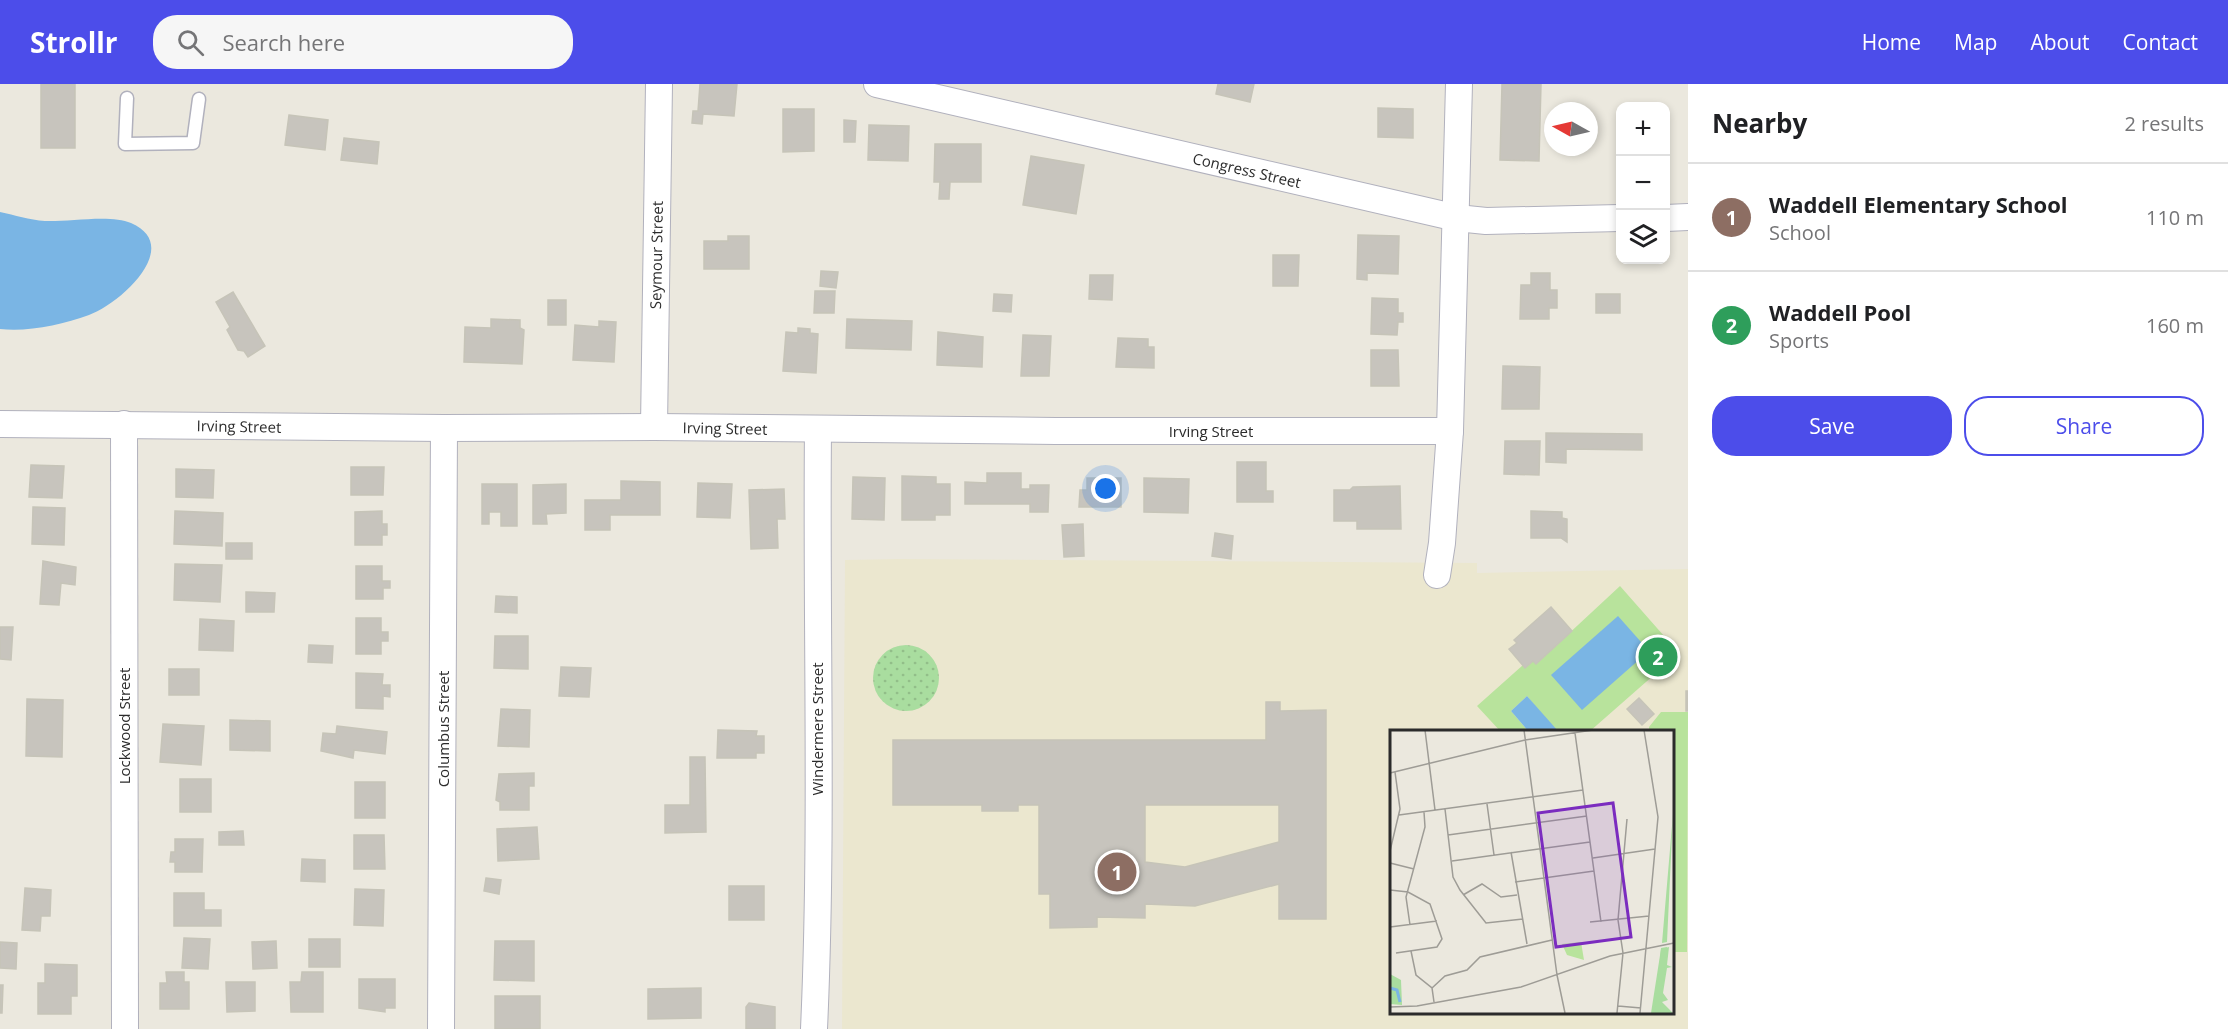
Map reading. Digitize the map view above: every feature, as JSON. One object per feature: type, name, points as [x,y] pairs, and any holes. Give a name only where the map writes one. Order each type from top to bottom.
[{"type":"street","name":"Seymour Street","points":[[654,427],[659,84]]},
{"type":"street","name":"Congress Street","points":[[877,84],[1457,218],[1486,221],[1616,218]]},
{"type":"street","points":[[1437,575],[1442,543],[1450,431],[1459,84]]},
{"type":"street","points":[[1670,218],[1688,217]]},
{"type":"street","name":"Irving Street","points":[[0,424],[444,428],[1450,431]]},
{"type":"street","name":"Lockwood Street","points":[[124,424],[125,1029]]},
{"type":"street","name":"Columbus Street","points":[[441,1029],[444,428]]},
{"type":"street","name":"Windermere Street","points":[[814,1029],[818,930],[816,606],[818,429]]},
{"type":"lane","points":[[128,98],[125,144],[192,143],[199,99]]},
{"type":"shaded area","points":[[845,560],[1477,563],[1477,573],[1688,569],[1688,1029],[842,1029]]},
{"type":"green space","points":[[1620,586],[1679,653],[1591,730],[1554,730],[1527,696],[1511,711],[1527,730],[1499,730],[1477,706],[1523,665],[1525,668],[1533,661],[1536,664]]},
{"type":"green space","points":[[906,645],[919,648],[929,655],[936,665],[939,678],[936,691],[929,701],[919,708],[906,711],[893,708],[883,701],[876,691],[873,678],[876,665],[883,655],[893,648]]},
{"type":"green space","points":[[1661,712],[1688,712],[1687,952],[1673,952],[1673,730],[1649,730]]},
{"type":"water","points":[[0,212],[45,221],[123,220],[146,233],[151,246],[149,259],[142,274],[130,287],[102,309],[68,322],[45,327],[0,329]]},
{"type":"water","points":[[1618,616],[1649,651],[1582,710],[1551,675]]},
{"type":"water","points":[[1527,696],[1557,730],[1527,730],[1511,711]]},
{"type":"building","points":[[41,84],[75,84],[75,148],[41,148]]},
{"type":"building","points":[[700,84],[737,84],[734,116],[703,114],[702,124],[692,123],[693,111],[698,111]]},
{"type":"building","points":[[1218,84],[1254,84],[1250,102],[1216,94]]},
{"type":"building","points":[[1502,84],[1541,84],[1539,161],[1500,160]]},
{"type":"building","points":[[1378,108],[1413,109],[1413,138],[1378,137]]},
{"type":"building","points":[[783,109],[814,109],[814,151],[783,152]]},
{"type":"building","points":[[289,115],[328,120],[325,150],[285,145]]},
{"type":"building","points":[[844,120],[856,121],[855,142],[844,142]]},
{"type":"building","points":[[869,125],[909,126],[908,161],[868,160]]},
{"type":"building","points":[[344,138],[379,142],[377,164],[341,160]]},
{"type":"building","points":[[935,144],[981,144],[981,182],[950,182],[949,199],[939,199],[940,182],[934,182]]},
{"type":"building","points":[[1031,156],[1084,165],[1076,214],[1023,205]]},
{"type":"building","points":[[1358,235],[1399,236],[1398,274],[1367,273],[1367,280],[1357,279]]},
{"type":"building","points":[[728,236],[749,236],[749,269],[704,269],[704,241],[728,241]]},
{"type":"building","points":[[1273,255],[1299,255],[1298,286],[1273,286]]},
{"type":"building","points":[[821,271],[838,272],[836,288],[820,286]]},
{"type":"building","points":[[1531,273],[1550,273],[1550,290],[1557,290],[1557,308],[1549,308],[1549,319],[1520,319],[1521,285],[1531,285]]},
{"type":"building","points":[[1090,275],[1113,275],[1112,300],[1089,299]]},
{"type":"building","points":[[815,291],[835,291],[834,313],[814,313]]},
{"type":"building","points":[[233,292],[265,346],[248,357],[244,351],[238,350],[227,330],[230,327],[216,302]]},
{"type":"building","points":[[994,294],[1012,295],[1011,312],[993,311]]},
{"type":"building","points":[[1596,294],[1620,294],[1620,313],[1596,313]]},
{"type":"building","points":[[1372,298],[1398,299],[1398,313],[1403,313],[1403,322],[1398,322],[1397,335],[1371,334]]},
{"type":"building","points":[[548,300],[566,300],[566,325],[548,325]]},
{"type":"building","points":[[491,319],[520,320],[520,328],[524,330],[522,364],[464,362],[465,327],[491,328]]},
{"type":"building","points":[[847,319],[912,321],[911,350],[846,348]]},
{"type":"building","points":[[599,321],[616,322],[614,362],[573,360],[575,325],[599,327]]},
{"type":"building","points":[[798,328],[810,329],[810,333],[818,334],[816,373],[783,371],[786,332],[798,333]]},
{"type":"building","points":[[938,332],[983,337],[982,367],[937,365]]},
{"type":"building","points":[[1023,335],[1051,336],[1049,376],[1021,376]]},
{"type":"building","points":[[1118,338],[1148,339],[1148,347],[1154,347],[1154,368],[1116,367]]},
{"type":"building","points":[[1371,350],[1398,350],[1399,386],[1371,386]]},
{"type":"building","points":[[1503,366],[1540,367],[1539,409],[1502,409]]},
{"type":"building","points":[[1546,433],[1642,434],[1642,450],[1566,449],[1566,463],[1546,462]]},
{"type":"building","points":[[1505,441],[1540,441],[1539,475],[1504,474]]},
{"type":"building","points":[[1237,462],[1266,462],[1266,491],[1273,491],[1273,502],[1237,502]]},
{"type":"building","points":[[31,465],[64,466],[62,498],[29,497]]},
{"type":"building","points":[[351,467],[384,467],[383,495],[351,495]]},
{"type":"building","points":[[176,469],[214,470],[213,498],[176,497]]},
{"type":"building","points":[[987,473],[1021,473],[1021,489],[1030,489],[1030,485],[1049,485],[1048,512],[1030,512],[1030,504],[965,504],[965,482],[987,483]]},
{"type":"building","points":[[902,476],[936,477],[936,484],[950,484],[950,515],[935,515],[935,520],[902,520]]},
{"type":"building","points":[[853,477],[885,478],[884,520],[852,519]]},
{"type":"building","points":[[1087,478],[1121,478],[1121,507],[1079,507],[1080,490],[1087,490]]},
{"type":"building","points":[[1144,478],[1189,479],[1188,513],[1144,512]]},
{"type":"building","points":[[621,481],[660,482],[660,515],[610,515],[610,530],[585,530],[585,500],[621,500]]},
{"type":"building","points":[[698,483],[732,484],[730,518],[697,517]]},
{"type":"building","points":[[482,484],[517,484],[517,526],[501,526],[501,512],[489,512],[489,524],[482,524]]},
{"type":"building","points":[[566,484],[566,513],[546,514],[547,524],[533,524],[533,485]]},
{"type":"building","points":[[1400,486],[1401,529],[1357,529],[1357,521],[1334,521],[1334,490],[1350,490],[1353,487]]},
{"type":"building","points":[[784,489],[785,519],[777,519],[778,548],[751,549],[749,490]]},
{"type":"building","points":[[33,507],[65,508],[64,545],[32,544]]},
{"type":"building","points":[[175,511],[223,513],[222,546],[174,544]]},
{"type":"building","points":[[382,511],[382,524],[387,524],[387,535],[382,535],[382,545],[355,545],[355,512]]},
{"type":"building","points":[[1531,511],[1562,512],[1562,518],[1567,519],[1567,542],[1561,538],[1531,538]]},
{"type":"building","points":[[1083,524],[1084,556],[1064,557],[1062,525]]},
{"type":"building","points":[[1215,533],[1233,536],[1231,559],[1212,556]]},
{"type":"building","points":[[226,543],[252,543],[252,559],[226,559]]},
{"type":"building","points":[[43,561],[76,567],[75,585],[61,583],[59,605],[40,604]]},
{"type":"building","points":[[175,564],[222,565],[220,602],[174,600]]},
{"type":"building","points":[[356,566],[382,566],[382,581],[390,581],[390,588],[383,588],[383,599],[356,599]]},
{"type":"building","points":[[246,592],[275,593],[274,612],[246,612]]},
{"type":"building","points":[[496,596],[517,597],[517,613],[495,612]]},
{"type":"building","points":[[1551,607],[1572,631],[1536,664],[1533,661],[1525,668],[1509,649],[1517,643],[1514,640]]},
{"type":"building","points":[[356,618],[381,618],[381,632],[388,632],[388,641],[381,641],[381,654],[356,654]]},
{"type":"building","points":[[200,619],[234,621],[233,651],[199,650]]},
{"type":"building","points":[[0,627],[13,627],[11,660],[0,659]]},
{"type":"building","points":[[495,636],[528,636],[528,669],[494,668]]},
{"type":"building","points":[[309,645],[333,646],[332,663],[308,662]]},
{"type":"building","points":[[561,667],[591,668],[589,697],[559,696]]},
{"type":"building","points":[[169,669],[199,669],[199,695],[169,695]]},
{"type":"building","points":[[356,673],[383,674],[382,685],[390,685],[390,697],[383,696],[383,709],[356,708]]},
{"type":"building","points":[[1686,691],[1688,691],[1688,711],[1686,711]]},
{"type":"building","points":[[1639,698],[1654,714],[1642,725],[1627,709]]},
{"type":"building","points":[[27,699],[63,700],[62,757],[26,756]]},
{"type":"building","points":[[1266,702],[1280,702],[1280,711],[1326,710],[1326,919],[1279,919],[1279,884],[1195,906],[1145,904],[1145,918],[1097,917],[1097,927],[1050,928],[1050,894],[1039,894],[1039,805],[1018,805],[1018,811],[982,811],[982,805],[893,805],[893,740],[1266,740]],"holes":[[[1145,805],[1279,805],[1279,842],[1185,867],[1145,862]]]},
{"type":"building","points":[[501,709],[530,710],[529,747],[498,746]]},
{"type":"building","points":[[230,720],[270,721],[270,751],[230,750]]},
{"type":"building","points":[[163,724],[204,726],[201,765],[160,762]]},
{"type":"building","points":[[337,726],[387,732],[385,754],[354,750],[353,758],[321,751],[323,733],[336,734]]},
{"type":"building","points":[[718,730],[757,731],[756,736],[764,736],[764,753],[756,753],[756,758],[717,758]]},
{"type":"building","points":[[690,757],[705,757],[706,832],[665,833],[665,805],[690,805]]},
{"type":"building","points":[[534,773],[534,786],[529,786],[529,810],[500,810],[500,802],[496,800],[499,774]]},
{"type":"building","points":[[180,779],[211,779],[211,812],[180,812]]},
{"type":"building","points":[[355,782],[385,782],[385,818],[355,818]]},
{"type":"building","points":[[537,827],[539,859],[498,861],[497,829]]},
{"type":"building","points":[[243,831],[244,845],[219,845],[219,832]]},
{"type":"building","points":[[354,835],[384,835],[385,869],[354,869]]},
{"type":"building","points":[[175,839],[203,839],[202,872],[175,872],[175,862],[170,862],[171,852],[175,852]]},
{"type":"building","points":[[302,859],[325,860],[325,882],[301,881]]},
{"type":"building","points":[[486,878],[501,880],[499,894],[484,891]]},
{"type":"building","points":[[729,886],[764,886],[764,920],[729,920]]},
{"type":"building","points":[[25,888],[51,890],[50,916],[41,916],[40,931],[22,930]]},
{"type":"building","points":[[355,889],[384,890],[383,926],[354,925]]},
{"type":"building","points":[[174,893],[204,893],[204,910],[221,910],[221,926],[174,926]]},
{"type":"building","points":[[184,938],[210,939],[208,969],[182,968]]},
{"type":"building","points":[[309,939],[340,939],[340,967],[309,967]]},
{"type":"building","points":[[276,941],[277,968],[253,969],[252,942]]},
{"type":"building","points":[[495,941],[534,941],[534,981],[494,980]]},
{"type":"building","points":[[0,942],[17,943],[16,969],[0,968]]},
{"type":"building","points":[[45,964],[77,965],[77,996],[71,996],[71,1014],[38,1014],[38,983],[45,983]]},
{"type":"building","points":[[166,972],[184,972],[184,982],[189,982],[189,1009],[160,1009],[160,983],[167,983]]},
{"type":"building","points":[[302,972],[323,972],[323,1012],[291,1012],[290,982],[301,982]]},
{"type":"building","points":[[359,979],[395,979],[395,1008],[385,1008],[385,1012],[359,1008]]},
{"type":"building","points":[[226,982],[255,982],[255,1011],[227,1012]]},
{"type":"building","points":[[0,985],[3,985],[2,1013],[0,1013]]},
{"type":"building","points":[[701,988],[701,1018],[648,1019],[648,989]]},
{"type":"building","points":[[495,996],[540,996],[540,1029],[495,1029]]},
{"type":"building","points":[[749,1003],[775,1007],[775,1029],[746,1029],[746,1007]]},
{"type":"place","name":"Waddell Pool","points":[[1658,657]]},
{"type":"place","name":"Waddell Elementary School","points":[[1117,872]]}]
